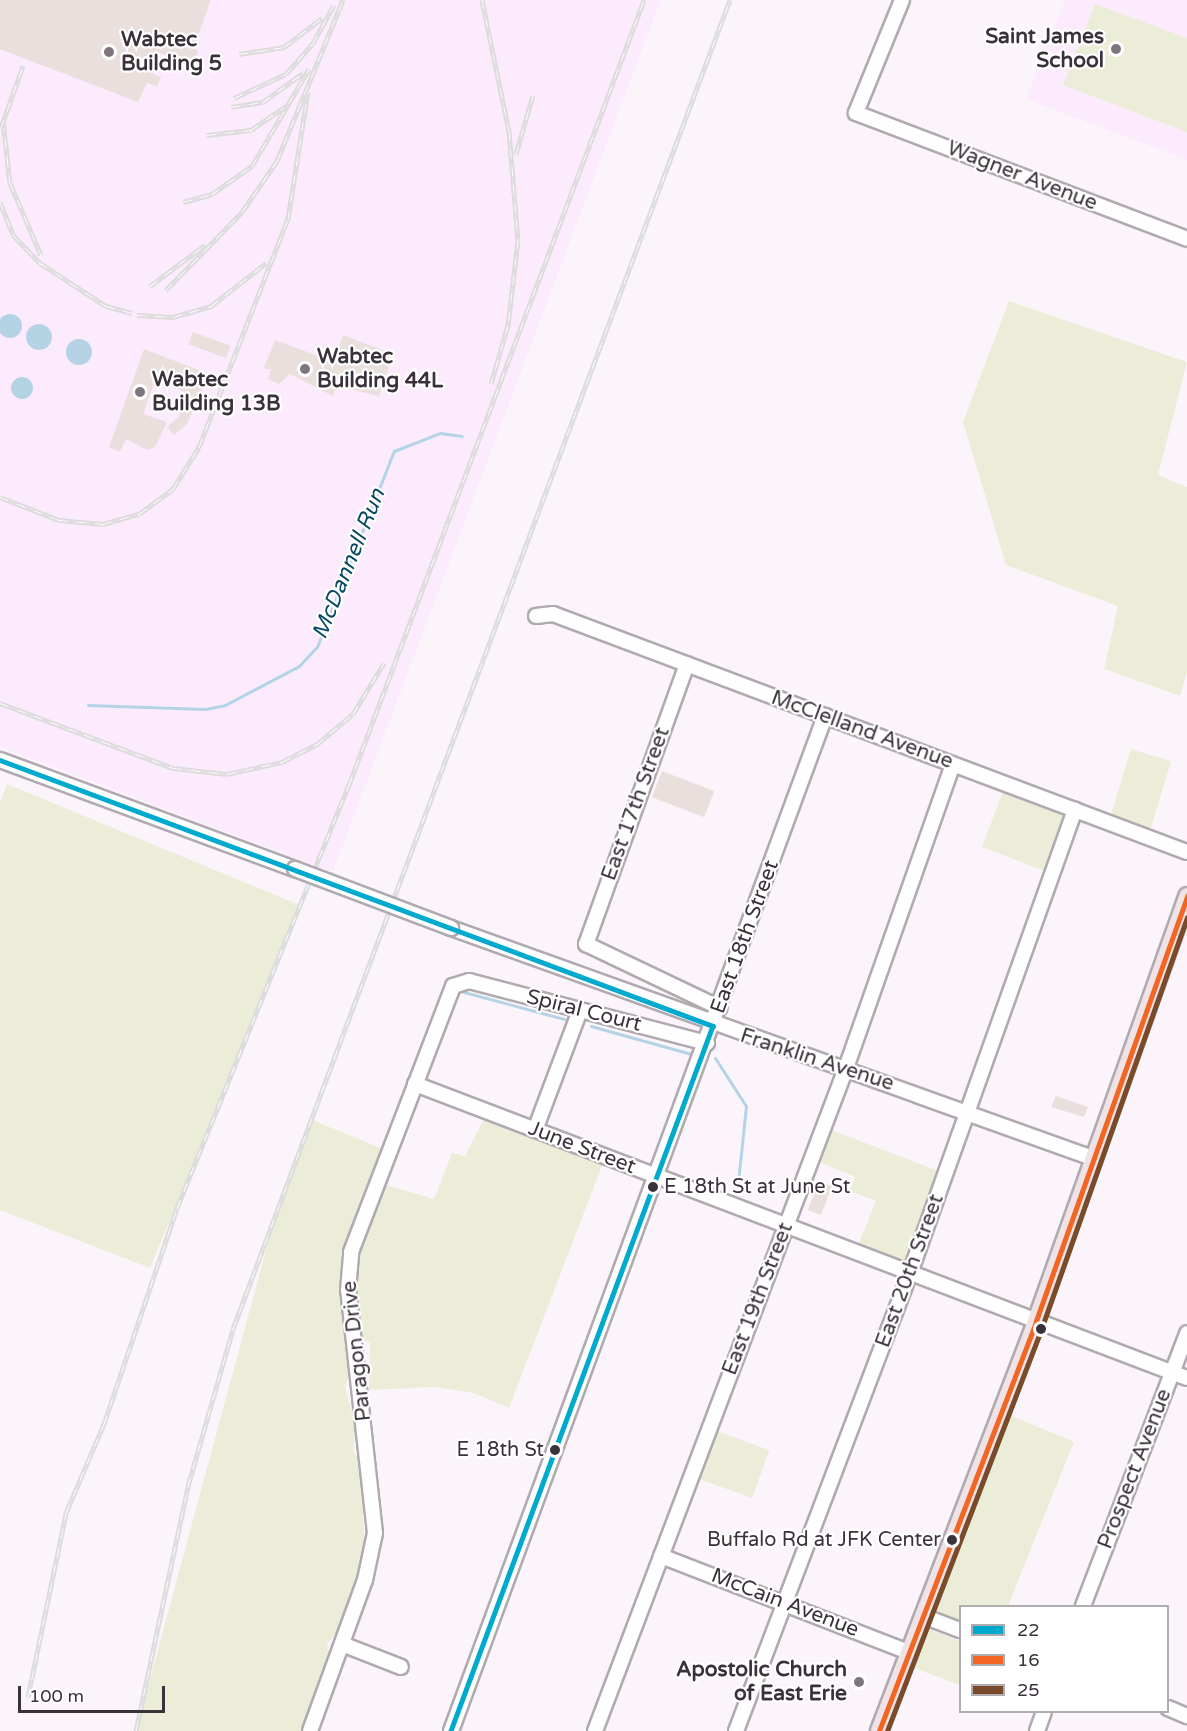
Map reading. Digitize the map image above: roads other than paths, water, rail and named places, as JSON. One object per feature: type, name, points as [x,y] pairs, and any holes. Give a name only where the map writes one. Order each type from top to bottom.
[{"type":"main road","points":[[879,1731],[1036,1321],[1187,896]]},
{"type":"street","name":"Wagner Avenue","points":[[902,0],[856,114],[1187,238]]},
{"type":"street","name":"McClelland Avenue","points":[[536,616],[553,614],[1075,808],[1187,852]]},
{"type":"street","name":"East 17th Street","points":[[687,664],[586,944],[720,1008]]},
{"type":"street","name":"East 18th Street","points":[[451,1731],[720,1008],[825,716]]},
{"type":"street","name":"Franklin Avenue","points":[[0,760],[713,1026],[846,1068],[1095,1159]]},
{"type":"street","name":"East 19th Street","points":[[595,1731],[846,1068],[953,764]]},
{"type":"street","name":"East 20th Street","points":[[736,1731],[910,1273],[1075,808]]},
{"type":"street","name":"Spiral Court","points":[[460,982],[707,1043]]},
{"type":"street","name":"Paragon Drive","points":[[310,1731],[342,1644],[375,1533],[348,1268],[452,989],[460,982]]},
{"type":"street","points":[[535,1130],[580,1010]]},
{"type":"street","name":"June Street","points":[[415,1084],[1187,1378]]},
{"type":"street","name":"Prospect Avenue","points":[[1083,1605],[1187,1333]]},
{"type":"street","name":"McCain Avenue","points":[[661,1556],[909,1652]]},
{"type":"street","points":[[922,1616],[959,1630]]},
{"type":"street","points":[[342,1644],[401,1667]]},
{"type":"street","points":[[1169,1709],[1187,1716]]},
{"type":"street","points":[[1037,1731],[1044,1713]]},
{"type":"water","points":[[15,315],[21,321],[19,335],[10,338],[1,335],[-1,321],[1,317]]},
{"type":"water","points":[[39,324],[48,328],[52,337],[48,346],[39,350],[30,346],[26,337],[30,328]]},
{"type":"water","points":[[79,339],[88,343],[92,352],[88,361],[79,365],[70,361],[66,352],[70,343]]},
{"type":"water","points":[[22,377],[30,380],[33,388],[30,396],[22,399],[14,396],[11,388],[14,380]]},
{"type":"waterway","name":"McDannell Run","points":[[88,705],[205,709],[225,705],[299,666],[317,647],[394,451],[440,433],[462,436]]},
{"type":"waterway","points":[[464,992],[564,1019]]},
{"type":"waterway","points":[[591,1026],[691,1054]]},
{"type":"waterway","points":[[715,1058],[746,1106],[737,1191]]},
{"type":"railway","points":[[166,290],[242,212],[277,161],[343,0]]},
{"type":"railway","points":[[482,0],[509,131],[518,240],[508,325],[491,384]]},
{"type":"railway","points":[[28,1697],[66,1513],[104,1424],[177,1208],[349,785],[644,0]]},
{"type":"railway","points":[[136,1731],[188,1486],[233,1329],[730,0]]},
{"type":"railway","points":[[234,98],[286,74],[313,43],[334,5]]},
{"type":"railway","points":[[239,54],[284,47],[322,18]]},
{"type":"railway","points":[[1,128],[23,66]]},
{"type":"railway","points":[[183,202],[212,194],[252,166],[309,69]]},
{"type":"railway","points":[[231,107],[263,102],[303,73]]},
{"type":"railway","points":[[0,497],[59,520],[103,524],[139,514],[173,489],[199,447],[288,219],[308,92]]},
{"type":"railway","points":[[516,154],[533,95]]},
{"type":"railway","points":[[207,135],[251,130],[286,106]]},
{"type":"railway","points":[[3,121],[10,183],[41,255]]},
{"type":"railway","points":[[0,202],[13,235],[40,263],[106,306],[132,313]]},
{"type":"railway","points":[[150,286],[205,245]]},
{"type":"railway","points":[[137,315],[173,317],[211,306],[266,263]]},
{"type":"railway","points":[[0,703],[173,768],[227,774],[282,762],[316,745],[353,714],[384,663]]},
{"type":"place","name":"Saint James School","points":[[1116,49]]},
{"type":"place","name":"Wabtec Building 5","points":[[109,52]]},
{"type":"place","name":"Wabtec Building 44L","points":[[305,369]]},
{"type":"place","name":"Wabtec Building 13B","points":[[140,392]]},
{"type":"place","name":"E 18th St at June St","points":[[653,1187]]},
{"type":"place","name":"E 18th St","points":[[555,1450]]},
{"type":"place","name":"Buffalo Rd at JFK Center","points":[[952,1540]]},
{"type":"place","name":"Apostolic Church of East Erie","points":[[859,1682]]}]
